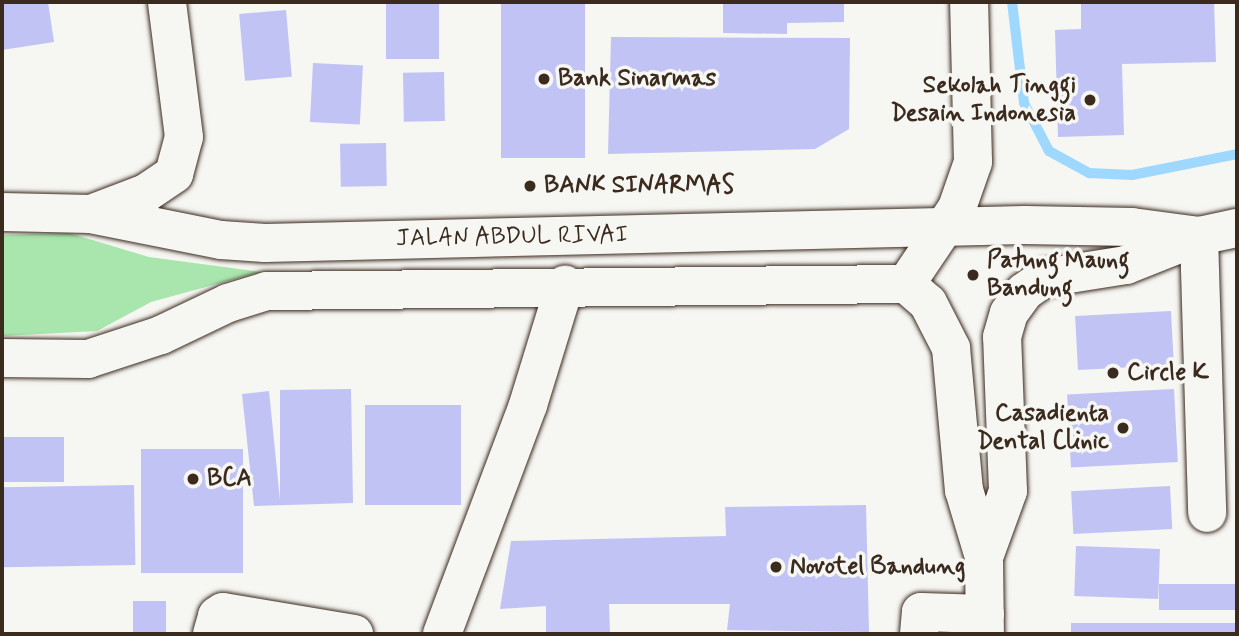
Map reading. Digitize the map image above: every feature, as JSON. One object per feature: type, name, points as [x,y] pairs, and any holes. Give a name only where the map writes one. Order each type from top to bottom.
[{"type":"main road","points":[[91,214],[146,193],[174,174],[184,136],[167,2]]},
{"type":"main road","points":[[919,634],[921,612],[985,624],[984,557],[964,491],[951,348],[928,303],[905,284],[957,208],[973,162],[969,2]]},
{"type":"main road","points":[[973,162],[985,187],[1003,209],[1026,225]]},
{"type":"main road","name":"JALAN ABDUL RIVAI","points":[[2,212],[91,214],[222,240],[265,243],[1026,225],[1132,227],[1199,236]]},
{"type":"main road","points":[[984,557],[1008,491],[1002,337],[1009,313],[1024,292],[1044,278],[1126,265],[1199,236],[1237,229]]},
{"type":"main road","points":[[1199,236],[1206,513]]},
{"type":"main road","name":"JALAN ABDUL RIVAI","points":[[2,358],[88,359],[161,335],[228,303],[267,291],[565,285],[905,284]]},
{"type":"main road","points":[[442,634],[523,418],[565,285]]},
{"type":"main road","points":[[212,634],[217,616],[223,612],[339,631]]},
{"type":"green space","points":[[69,233],[149,257],[261,272],[151,302],[97,331],[2,336],[2,235]]},
{"type":"building","points":[[2,2],[48,2],[54,42],[2,50]]},
{"type":"building","points":[[386,2],[439,2],[439,59],[386,59]]},
{"type":"building","name":"Bank Sinarmas","points":[[501,2],[585,2],[585,158],[501,158]]},
{"type":"building","points":[[723,2],[844,2],[844,22],[787,23],[787,34],[723,33]]},
{"type":"building","name":"Sekolah Tinggi Desain Indonesia","points":[[1081,2],[1214,2],[1216,62],[1122,64],[1124,135],[1058,137],[1055,30],[1081,29]]},
{"type":"building","points":[[286,10],[292,77],[245,81],[239,14]]},
{"type":"building","points":[[611,37],[850,38],[849,129],[815,149],[608,154]]},
{"type":"building","points":[[313,63],[363,66],[360,125],[310,122]]},
{"type":"building","points":[[444,72],[445,121],[404,122],[403,73]]},
{"type":"building","points":[[386,143],[387,186],[341,187],[340,144]]},
{"type":"building","points":[[1171,311],[1174,365],[1078,370],[1075,316]]},
{"type":"building","points":[[351,389],[353,503],[254,506],[242,394],[269,391],[280,500],[280,390]]},
{"type":"building","name":"Casadienta Dental Clinic","points":[[1174,389],[1178,462],[1071,467],[1067,395]]},
{"type":"building","points":[[365,405],[461,405],[461,505],[365,505]]},
{"type":"building","points":[[2,437],[64,437],[64,482],[2,482]]},
{"type":"building","points":[[141,449],[243,449],[243,573],[141,573]]},
{"type":"building","points":[[134,485],[135,565],[3,567],[2,487]]},
{"type":"building","points":[[1170,486],[1172,529],[1073,534],[1071,491]]},
{"type":"building","points":[[866,505],[869,632],[727,630],[730,604],[609,604],[610,634],[546,634],[546,606],[500,609],[511,541],[726,536],[725,507]]},
{"type":"building","points":[[1076,546],[1160,549],[1158,599],[1074,596]]},
{"type":"building","points":[[1159,584],[1235,584],[1235,610],[1159,610]]},
{"type":"building","points":[[133,601],[166,601],[166,634],[133,634]]},
{"type":"building","points":[[1071,623],[1237,623],[1237,634],[1071,634]]},
{"type":"waterway","points":[[1012,2],[1024,103],[1049,151],[1089,173],[1132,175],[1237,154]]},
{"type":"place","name":"Bank Sinarmas","points":[[544,79]]},
{"type":"place","name":"Sekolah Tinggi Desain Indonesia","points":[[1090,100]]},
{"type":"place","name":"BANK SINARMAS","points":[[530,186]]},
{"type":"place","name":"Patung Maung Bandung","points":[[973,275]]},
{"type":"place","name":"Circle K","points":[[1113,373]]},
{"type":"place","name":"Casadienta Dental Clinic","points":[[1123,428]]},
{"type":"place","name":"BCA","points":[[193,479]]},
{"type":"place","name":"Novotel Bandung","points":[[776,567]]}]
